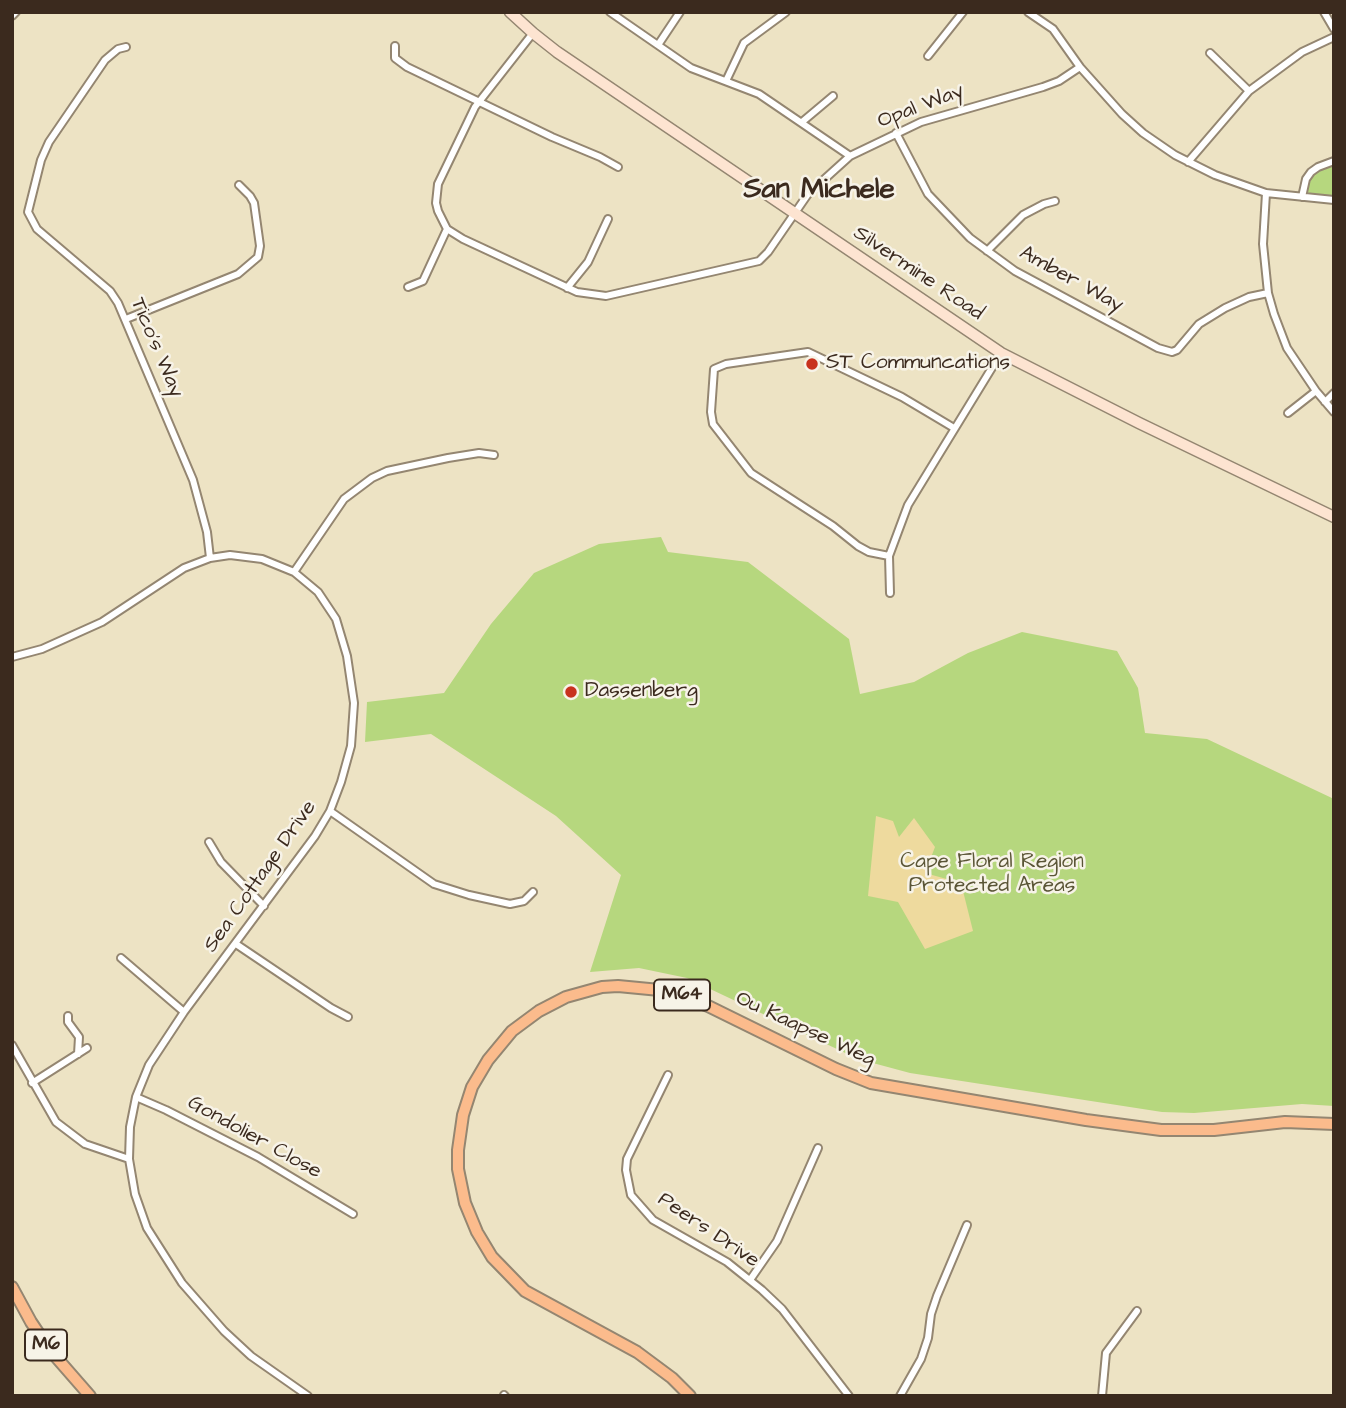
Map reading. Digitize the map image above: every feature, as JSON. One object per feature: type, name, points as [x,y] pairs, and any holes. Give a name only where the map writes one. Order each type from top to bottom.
[{"type":"main road","name":"Ou Kaapse Weg","points":[[690,1396],[672,1378],[637,1352],[525,1291],[492,1257],[477,1232],[465,1203],[458,1169],[458,1150],[463,1115],[472,1087],[488,1060],[512,1031],[539,1011],[566,997],[602,987],[618,986],[670,991],[708,1006],[836,1069],[871,1083],[1074,1118],[1161,1129],[1214,1129],[1285,1122],[1334,1124]]},
{"type":"main road","name":"M6","points":[[12,1287],[49,1349],[90,1396]]},
{"type":"street","points":[[12,16],[16,12]]},
{"type":"street","name":"Silvermine Road","points":[[510,12],[533,33],[1001,353],[1139,424],[1334,517]]},
{"type":"street","points":[[610,12],[691,68],[759,94],[850,156]]},
{"type":"street","points":[[658,45],[680,12]]},
{"type":"street","points":[[726,81],[744,43],[786,12]]},
{"type":"street","points":[[928,56],[963,12]]},
{"type":"street","points":[[1028,12],[1053,29],[1080,67],[1122,114],[1143,133],[1188,162],[1215,175],[1266,193],[1334,200]]},
{"type":"street","points":[[1324,12],[1334,29]]},
{"type":"street","points":[[408,287],[424,281],[447,229],[436,203],[438,184],[479,100],[533,33]]},
{"type":"street","points":[[1188,162],[1250,91],[1302,52],[1334,37]]},
{"type":"street","points":[[395,46],[393,53],[400,63],[618,167]]},
{"type":"street","name":"Tico's Way","points":[[126,47],[118,49],[105,60],[49,142],[28,206],[30,217],[37,229],[110,291],[126,319],[193,480],[207,533],[210,558]]},
{"type":"street","points":[[1210,54],[1250,91]]},
{"type":"street","name":"Opal Way","points":[[447,229],[463,239],[584,294],[606,296],[751,264],[763,258],[821,180],[850,156],[896,133],[954,111],[1043,87],[1080,67]]},
{"type":"street","points":[[802,122],[833,96]]},
{"type":"street","name":"Amber Way","points":[[896,133],[928,194],[970,238],[1014,271],[1158,348],[1172,352],[1181,346],[1199,324],[1225,308],[1249,297],[1268,293]]},
{"type":"street","points":[[1302,197],[1306,179],[1311,172],[1334,161]]},
{"type":"street","points":[[126,319],[238,274],[258,257],[260,246],[254,203],[242,186]]},
{"type":"street","points":[[1266,193],[1263,234],[1268,293],[1280,333],[1316,391],[1334,412]]},
{"type":"street","points":[[987,251],[1023,215],[1055,201]]},
{"type":"street","points":[[567,288],[588,262],[608,219]]},
{"type":"street","points":[[889,556],[869,552],[858,546],[833,526],[751,473],[713,424],[711,412],[714,369],[726,364],[808,352],[902,397],[954,428]]},
{"type":"street","points":[[890,593],[889,556],[908,505],[1001,353]]},
{"type":"street","points":[[1288,413],[1316,391]]},
{"type":"street","points":[[1325,402],[1334,393]]},
{"type":"street","points":[[294,572],[344,499],[372,478],[387,471],[448,458],[479,453],[495,455]]},
{"type":"street","name":"Sea Cottage Drive","points":[[12,657],[42,649],[94,626],[184,568],[210,558],[244,555],[277,563],[294,572],[318,592],[336,619],[343,637],[354,703],[351,746],[330,811],[315,836],[184,1012],[149,1065],[136,1097],[130,1127],[129,1159],[135,1194],[148,1228],[182,1283],[224,1331],[251,1356],[309,1396]]},
{"type":"street","points":[[330,811],[434,884],[510,904],[524,901],[533,892]]},
{"type":"street","points":[[209,842],[221,862],[264,905]]},
{"type":"street","points":[[236,944],[348,1017]]},
{"type":"street","points":[[121,958],[184,1012]]},
{"type":"street","points":[[68,1016],[68,1022],[79,1037],[78,1054]]},
{"type":"street","points":[[12,1045],[56,1122],[85,1144],[129,1159]]},
{"type":"street","points":[[32,1083],[87,1048]]},
{"type":"street","name":"Peers Drive","points":[[668,1074],[627,1159],[626,1170],[631,1195],[653,1220],[703,1247],[750,1280],[782,1309],[849,1396]]},
{"type":"street","name":"Gondolier Close","points":[[136,1097],[258,1157],[353,1214]]},
{"type":"street","points":[[750,1280],[777,1241],[818,1148]]},
{"type":"street","points":[[900,1396],[920,1359],[928,1338],[937,1296],[967,1225]]},
{"type":"street","points":[[1101,1396],[1106,1353],[1137,1311]]},
{"type":"green space","points":[[1334,164],[1334,199],[1303,196],[1309,175]]},
{"type":"green space","name":"Cape Floral Region Protected Areas","points":[[661,537],[668,552],[748,562],[849,639],[860,694],[914,682],[968,653],[1022,632],[1117,651],[1138,688],[1145,733],[1207,739],[1334,799],[1334,1106],[1302,1104],[1194,1113],[1162,1112],[910,1073],[858,1059],[687,978],[639,968],[590,972],[621,875],[556,816],[431,734],[365,742],[367,702],[444,693],[491,624],[534,573],[599,544]]},
{"type":"sand","points":[[876,816],[893,821],[899,837],[914,818],[935,847],[925,873],[961,883],[973,931],[925,949],[898,902],[868,896]]},
{"type":"place","name":"ST Communcations","points":[[812,364]]},
{"type":"place","name":"Dassenberg","points":[[571,692]]},
{"type":"district","name":"San Michele","points":[[819,191]]}]
